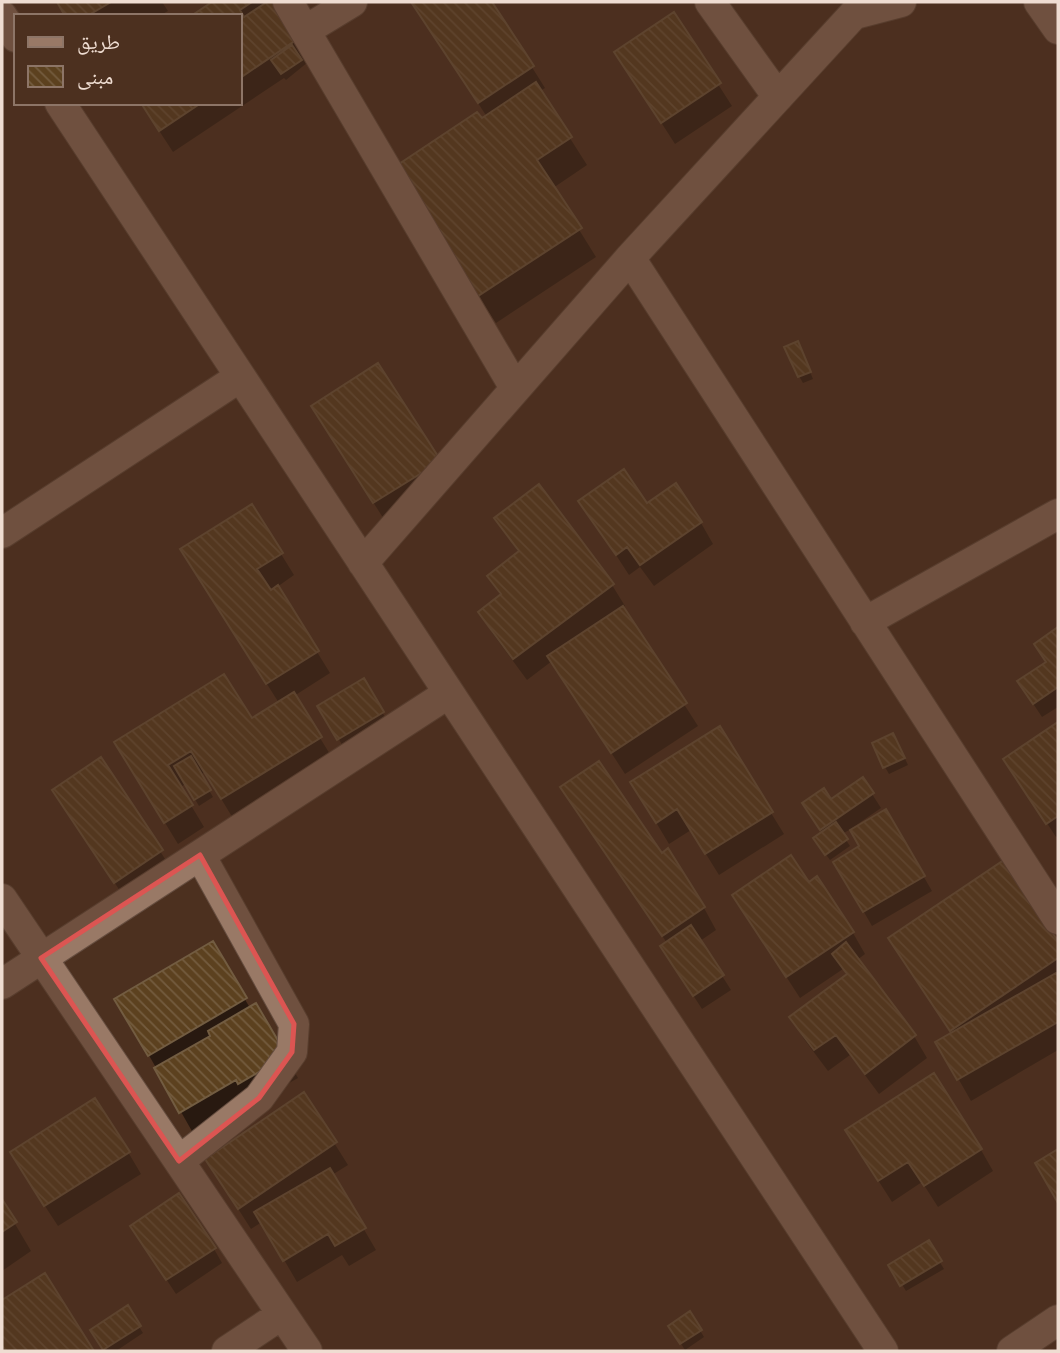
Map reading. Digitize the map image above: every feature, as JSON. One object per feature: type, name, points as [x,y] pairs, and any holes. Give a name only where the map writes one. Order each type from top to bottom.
[{"type":"street","points":[[288,2],[515,387]]},
{"type":"street","points":[[306,30],[352,2]]},
{"type":"street","points":[[710,2],[778,97]]},
{"type":"street","points":[[363,563],[629,258],[860,8],[901,2]]},
{"type":"street","points":[[1040,2],[1058,29]]},
{"type":"street","points":[[2,16],[14,34]]},
{"type":"street","points":[[61,105],[883,1351]]},
{"type":"street","points":[[629,258],[1058,919]]},
{"type":"street","points":[[2,533],[240,377]]},
{"type":"street","points":[[866,622],[1058,514]]},
{"type":"street","points":[[2,984],[449,694]]},
{"type":"street","points":[[179,1161],[259,1098],[292,1052],[294,1024],[200,855]]},
{"type":"street","points":[[2,899],[307,1351]]},
{"type":"street","points":[[227,1351],[281,1315]]},
{"type":"street","points":[[1012,1351],[1058,1321]]},
{"type":"highlighted area","points":[[200,855],[294,1024],[292,1052],[259,1098],[179,1161],[41,958]]},
{"type":"building","points":[[57,2],[111,2],[90,14],[64,14]]},
{"type":"building","points":[[212,2],[252,2],[240,10],[244,17],[267,2],[279,2],[302,36],[242,77],[242,14],[194,14]]},
{"type":"building","points":[[411,2],[492,2],[534,66],[478,103]]},
{"type":"building","points":[[674,12],[721,83],[661,123],[614,52]]},
{"type":"building","points":[[292,45],[302,60],[281,74],[271,60]]},
{"type":"building","points":[[536,82],[572,137],[537,160],[582,228],[478,296],[393,168],[477,112],[482,118]]},
{"type":"building","points":[[142,105],[198,105],[159,131]]},
{"type":"building","points":[[798,341],[811,372],[798,377],[784,347]]},
{"type":"building","points":[[378,363],[441,461],[373,503],[311,406]]},
{"type":"building","points":[[624,469],[647,503],[676,483],[702,522],[640,565],[627,547],[616,555],[578,501]]},
{"type":"building","points":[[539,484],[614,584],[513,659],[478,612],[501,594],[487,576],[519,551],[494,518]]},
{"type":"building","points":[[252,504],[283,553],[257,569],[271,590],[278,585],[319,651],[266,684],[180,549]]},
{"type":"building","points":[[623,606],[687,703],[611,753],[547,656]]},
{"type":"building","points":[[1058,627],[1058,687],[1033,704],[1017,681],[1046,662],[1034,644]]},
{"type":"building","points":[[224,674],[252,718],[294,692],[322,737],[221,799],[191,751],[168,765],[193,805],[164,823],[114,742]]},
{"type":"building","points":[[364,678],[384,712],[337,740],[317,706]]},
{"type":"building","points":[[1058,722],[1058,816],[1046,824],[1003,759]]},
{"type":"building","points":[[720,726],[773,812],[705,854],[677,809],[656,823],[630,782]]},
{"type":"building","points":[[893,733],[905,758],[883,768],[872,743]]},
{"type":"building","points":[[191,756],[211,790],[194,800],[174,766]]},
{"type":"building","points":[[101,757],[163,850],[114,883],[52,790]]},
{"type":"building","points":[[599,761],[662,853],[668,848],[705,907],[662,936],[560,787]]},
{"type":"building","points":[[863,777],[874,793],[820,830],[802,803],[824,788],[831,799]]},
{"type":"building","points":[[886,809],[925,876],[863,912],[833,862],[859,846],[850,830]]},
{"type":"building","points":[[836,822],[848,839],[825,855],[813,838]]},
{"type":"building","points":[[791,855],[809,882],[817,876],[854,932],[786,977],[732,895]]},
{"type":"building","points":[[1004,860],[1058,941],[1058,958],[950,1031],[888,938]]},
{"type":"building","points":[[691,925],[724,975],[693,996],[660,946]]},
{"type":"building","points":[[213,941],[247,998],[148,1056],[114,999]]},
{"type":"building","points":[[846,942],[916,1035],[865,1074],[836,1035],[814,1050],[789,1017],[847,974],[832,954]]},
{"type":"building","points":[[1056,973],[1058,1022],[957,1080],[935,1042]]},
{"type":"building","points":[[256,1003],[287,1056],[238,1084],[236,1080],[179,1113],[154,1068],[210,1036],[208,1031]]},
{"type":"building","points":[[934,1073],[982,1149],[924,1186],[908,1162],[878,1181],[845,1130]]},
{"type":"building","points":[[304,1092],[337,1142],[238,1209],[205,1159]]},
{"type":"building","points":[[95,1098],[130,1152],[44,1206],[10,1152]]},
{"type":"building","points":[[1058,1149],[1058,1203],[1035,1163]]},
{"type":"building","points":[[330,1168],[366,1228],[335,1246],[328,1234],[283,1261],[254,1212]]},
{"type":"building","points":[[179,1193],[216,1248],[166,1280],[130,1226]]},
{"type":"building","points":[[2,1199],[17,1222],[2,1232]]},
{"type":"building","points":[[929,1240],[942,1261],[900,1286],[888,1265]]},
{"type":"building","points":[[45,1273],[94,1351],[2,1351],[2,1300]]},
{"type":"building","points":[[128,1305],[141,1326],[103,1350],[90,1330]]},
{"type":"building","points":[[690,1311],[702,1330],[680,1344],[668,1326]]}]
